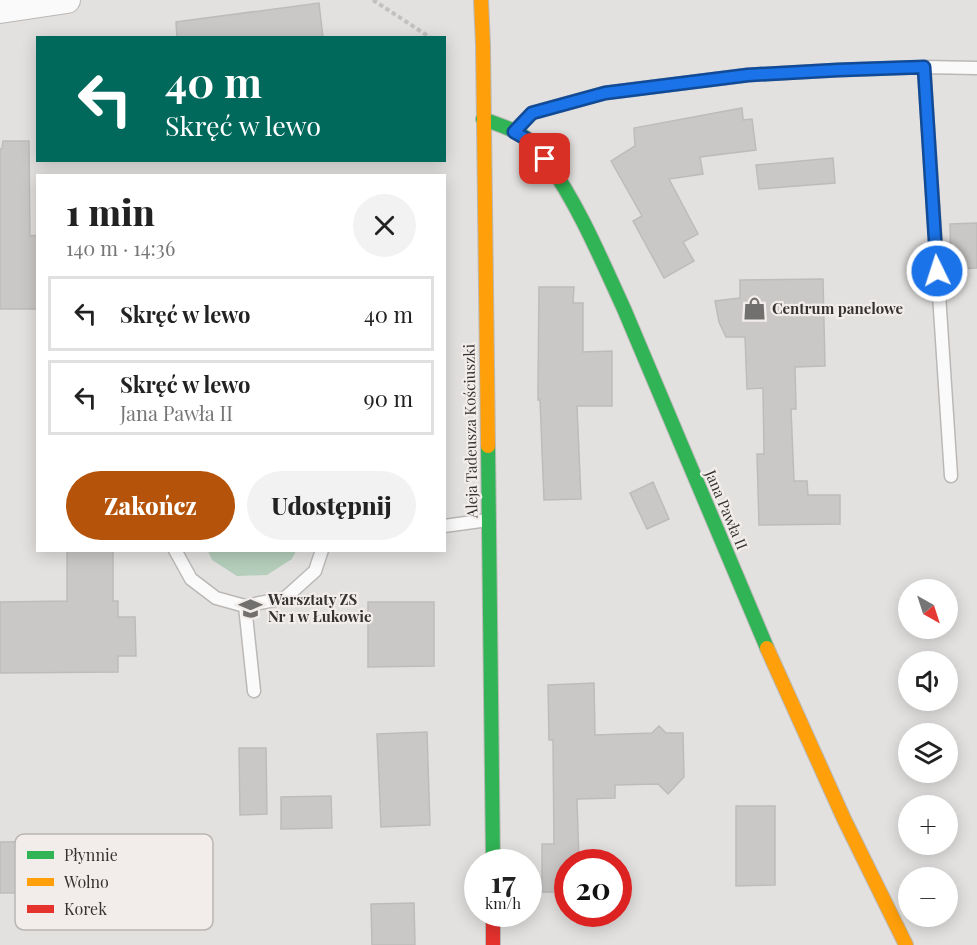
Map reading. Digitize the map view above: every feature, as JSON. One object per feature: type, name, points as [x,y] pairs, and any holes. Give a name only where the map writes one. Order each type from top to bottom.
[{"type":"street","points":[[0,10],[67,0]]},
{"type":"street","name":"Aleja Tadeusza Kościuszki","points":[[481,0],[493,849]]},
{"type":"street","name":"Jana Pawła II","points":[[483,119],[530,141],[545,159],[561,182],[610,277],[724,548],[804,730],[906,945]]},
{"type":"street","points":[[493,927],[493,945]]},
{"type":"lane","points":[[514,132],[532,113],[605,93],[748,75],[924,67],[977,68]]},
{"type":"lane","points":[[924,67],[951,476]]},
{"type":"lane","points":[[446,526],[489,520]]},
{"type":"lane","points":[[177,552],[191,579],[216,598],[245,606],[285,598],[315,571],[321,552]]},
{"type":"lane","points":[[245,606],[254,691]]},
{"type":"path","points":[[373,0],[428,36]]},
{"type":"green space","points":[[208,552],[296,552],[292,559],[267,575],[237,576],[212,560]]},
{"type":"building","points":[[319,3],[323,36],[177,36],[176,22]]},
{"type":"building","points":[[742,108],[743,120],[752,119],[756,150],[700,157],[703,174],[669,179],[698,234],[683,242],[694,261],[664,278],[633,221],[642,216],[611,161],[635,146],[634,128]]},
{"type":"building","points":[[3,141],[29,141],[30,236],[36,235],[36,309],[0,309],[0,149],[2,149]]},
{"type":"building","points":[[833,158],[835,183],[759,189],[756,165]]},
{"type":"building","points":[[977,223],[977,268],[951,269],[950,224]]},
{"type":"building","points":[[823,279],[825,366],[795,367],[796,409],[791,409],[794,481],[807,481],[808,495],[840,495],[840,524],[759,525],[757,454],[764,454],[763,388],[747,389],[745,337],[726,337],[719,322],[715,301],[740,298],[740,280]]},
{"type":"building","points":[[539,287],[574,287],[573,303],[583,303],[583,352],[612,351],[612,406],[577,406],[581,499],[544,500],[540,400],[538,400]]},
{"type":"building","points":[[653,482],[669,519],[647,529],[630,493]]},
{"type":"building","points":[[67,552],[113,552],[113,601],[118,601],[118,617],[135,617],[136,656],[118,656],[118,672],[0,673],[0,602],[67,601]]},
{"type":"building","points":[[368,602],[434,602],[434,666],[368,667]]},
{"type":"building","points":[[594,683],[595,735],[652,733],[659,726],[666,733],[683,733],[684,777],[668,794],[658,784],[615,785],[615,798],[577,799],[579,849],[554,849],[554,892],[542,892],[542,844],[554,844],[553,740],[549,740],[548,685]]},
{"type":"building","points":[[427,732],[430,825],[381,827],[377,734]]},
{"type":"building","points":[[239,748],[266,748],[267,814],[240,815]]},
{"type":"building","points":[[331,796],[332,828],[281,829],[281,797]]},
{"type":"building","points":[[736,806],[775,806],[775,885],[736,886]]},
{"type":"building","points":[[0,842],[15,842],[15,893],[0,893]]},
{"type":"building","points":[[414,903],[415,945],[372,945],[371,904]]},
{"type":"traffic: fast","points":[[483,119],[516,132],[533,143],[559,178],[579,214],[624,309],[767,648]]},
{"type":"traffic: fast","points":[[488,446],[493,849]]},
{"type":"traffic: slow","points":[[481,0],[488,446]]},
{"type":"traffic: slow","points":[[767,648],[844,819],[906,945]]},
{"type":"traffic: jam","points":[[493,927],[493,945]]},
{"type":"place","name":"Centrum panelowe","points":[[754,309]]},
{"type":"place","name":"Warsztaty ZS Nr 1 w Łukowie","points":[[250,609]]},
{"type":"route","points":[[545,159],[530,141],[514,132],[532,113],[605,93],[748,75],[924,67],[937,271]]}]
